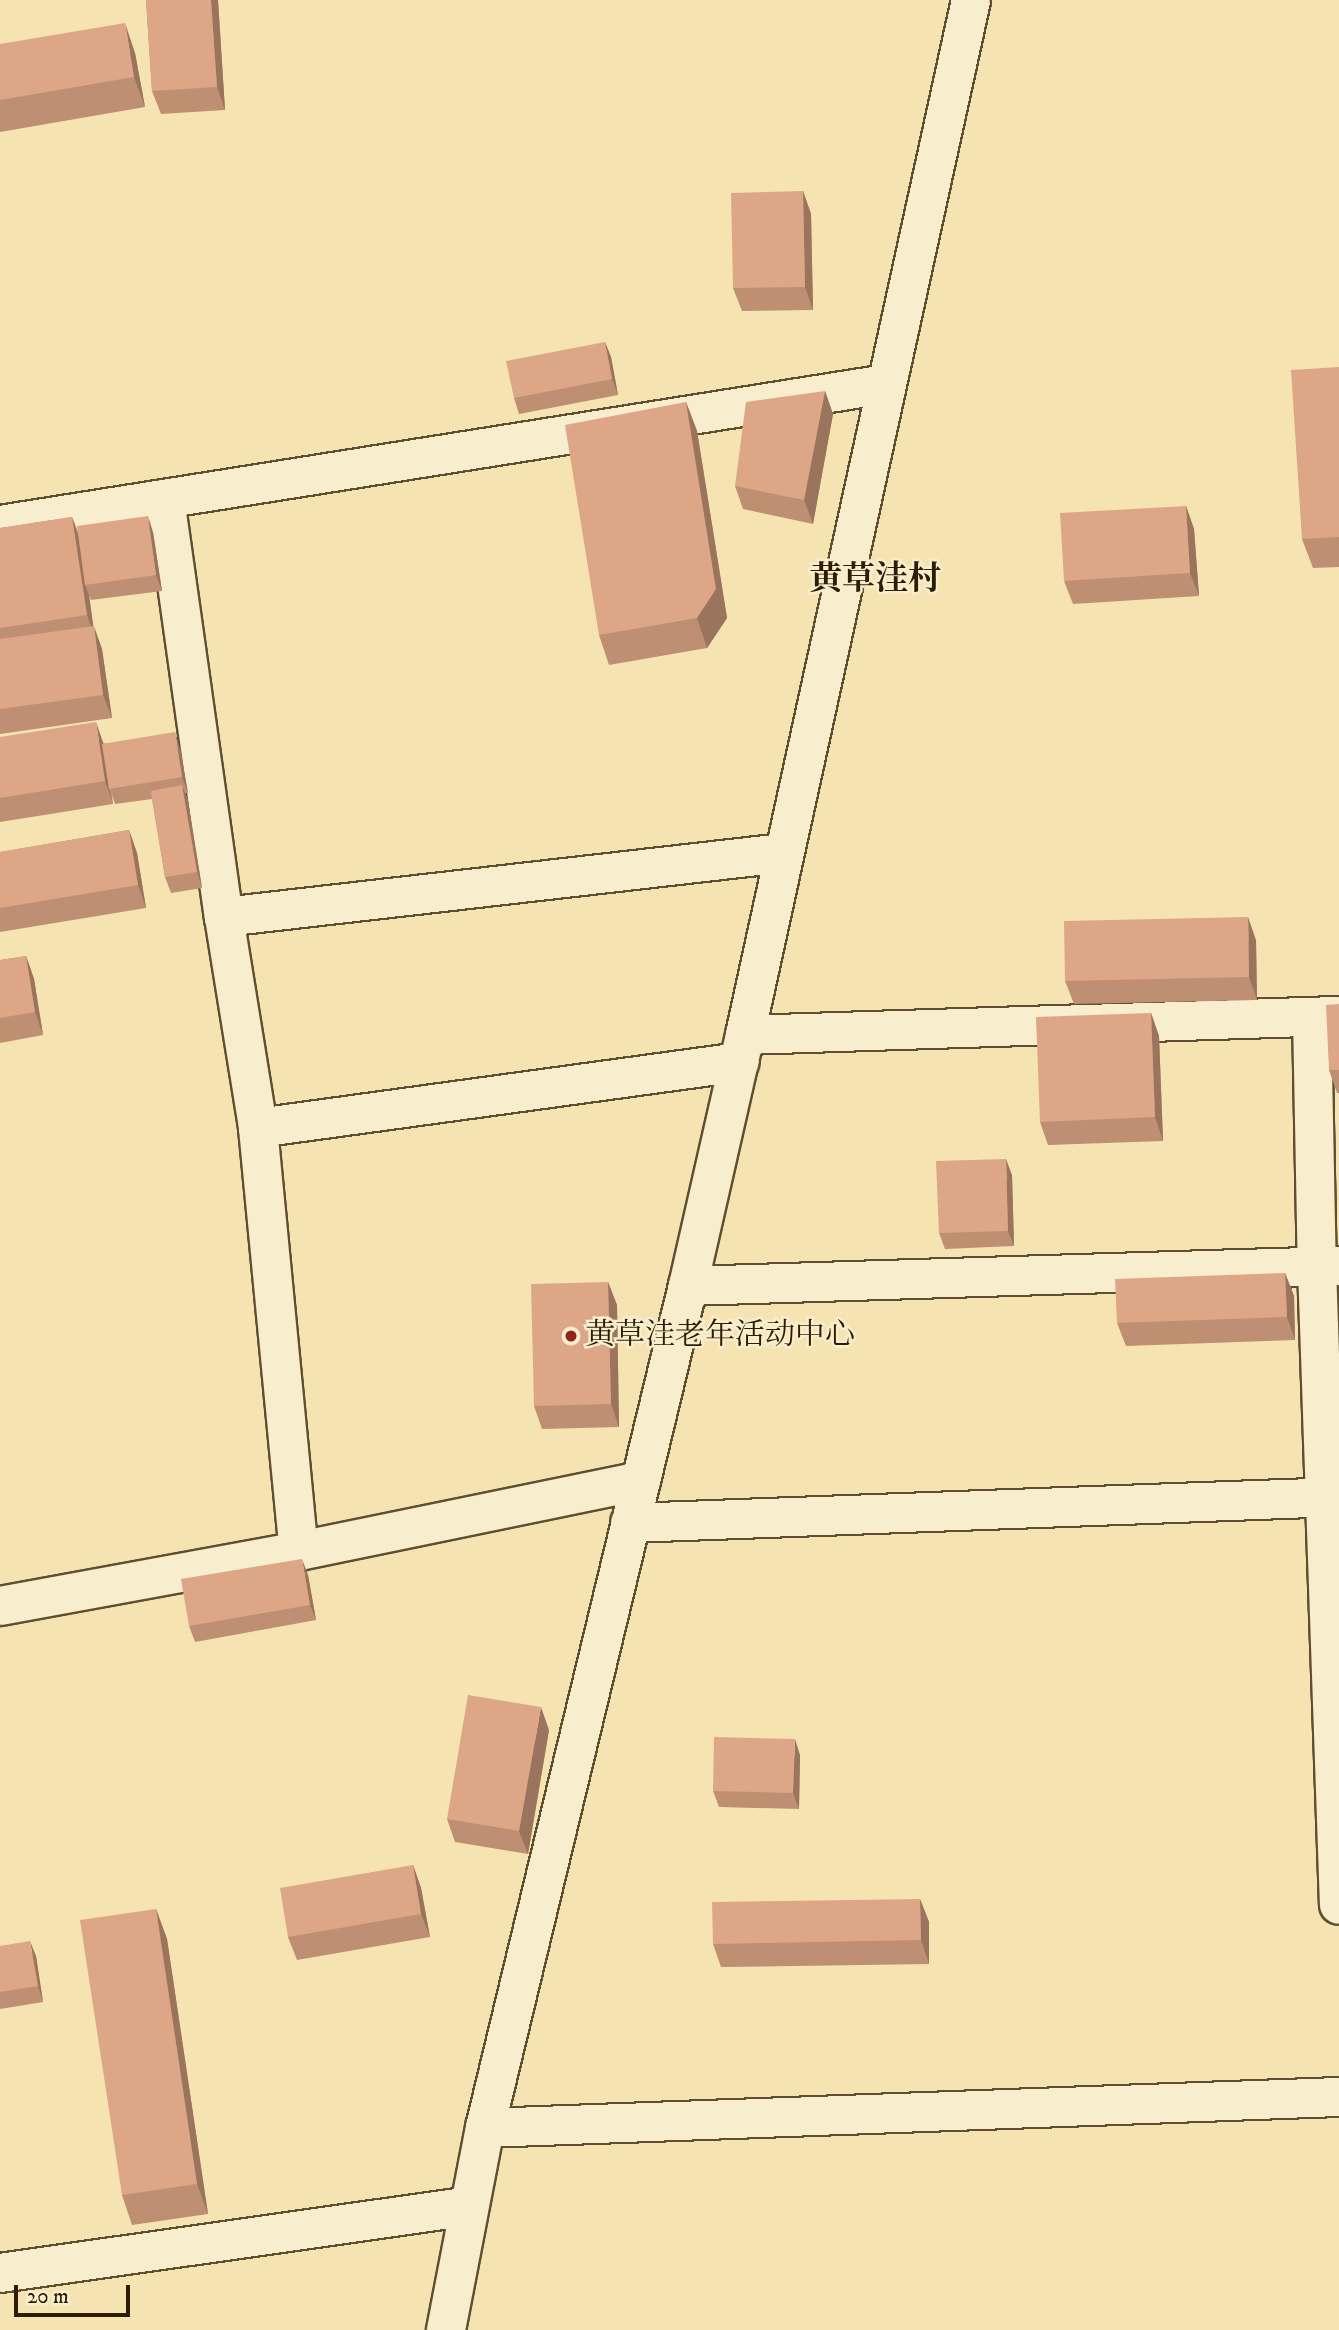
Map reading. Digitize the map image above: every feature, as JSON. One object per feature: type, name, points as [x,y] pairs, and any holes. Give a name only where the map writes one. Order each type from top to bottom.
[{"type":"street","points":[[446,2330],[485,2128],[688,1286],[742,1049],[971,0]]},
{"type":"street","points":[[0,525],[886,384]]},
{"type":"street","points":[[165,499],[224,917],[258,1128],[299,1551]]},
{"type":"street","points":[[224,917],[783,853]]},
{"type":"street","points":[[258,1128],[742,1049],[1326,1016],[1339,1905]]},
{"type":"street","points":[[688,1286],[1328,1266]]},
{"type":"street","points":[[0,1606],[299,1551],[641,1480]]},
{"type":"street","points":[[629,1524],[1333,1498]]},
{"type":"street","points":[[485,2128],[1339,2097]]},
{"type":"street","points":[[0,2273],[468,2206]]},
{"type":"building","points":[[146,0],[211,0],[217,87],[152,91]]},
{"type":"building","points":[[125,23],[134,77],[0,100],[0,44]]},
{"type":"building","points":[[803,191],[805,287],[733,288],[731,193]]},
{"type":"building","points":[[605,342],[612,379],[514,398],[506,361]]},
{"type":"building","points":[[1339,367],[1339,537],[1302,539],[1291,370]]},
{"type":"building","points":[[825,391],[804,500],[735,486],[746,402]]},
{"type":"building","points":[[686,402],[716,589],[697,618],[599,635],[565,425]]},
{"type":"building","points":[[1186,506],[1190,573],[1064,581],[1060,513]]},
{"type":"building","points":[[148,516],[156,575],[85,585],[77,526]]},
{"type":"building","points":[[72,517],[87,615],[0,628],[0,528]]},
{"type":"building","points":[[94,626],[103,695],[0,709],[0,639]]},
{"type":"building","points":[[96,722],[105,781],[0,798],[0,737]]},
{"type":"building","points":[[175,732],[182,777],[109,789],[102,744]]},
{"type":"building","points":[[182,785],[197,872],[165,877],[151,791]]},
{"type":"building","points":[[129,830],[138,885],[0,908],[0,852]]},
{"type":"building","points":[[1248,917],[1249,977],[1065,981],[1064,921]]},
{"type":"building","points":[[26,956],[35,1012],[0,1018],[0,960]]},
{"type":"building","points":[[1339,1004],[1339,1070],[1329,1070],[1326,1005]]},
{"type":"building","points":[[1151,1013],[1155,1117],[1040,1122],[1036,1017]]},
{"type":"building","points":[[1006,1159],[1008,1231],[939,1233],[936,1161]]},
{"type":"building","points":[[1285,1273],[1287,1317],[1117,1323],[1115,1279]]},
{"type":"building","points":[[608,1282],[611,1404],[534,1406],[531,1284]]},
{"type":"building","points":[[302,1559],[310,1605],[189,1626],[181,1579]]},
{"type":"building","points":[[468,1695],[541,1707],[519,1831],[447,1819]]},
{"type":"building","points":[[714,1737],[795,1739],[793,1793],[713,1791]]},
{"type":"building","points":[[413,1865],[421,1914],[288,1937],[280,1888]]},
{"type":"building","points":[[920,1899],[921,1940],[713,1944],[712,1902]]},
{"type":"building","points":[[156,1909],[197,2184],[122,2195],[80,1920]]},
{"type":"building","points":[[30,1941],[38,1986],[0,1992],[0,1946]]},
{"type":"place","name":"黄草洼老年活动中心","points":[[571,1336]]},
{"type":"district","name":"黄草洼村","points":[[875,580]]}]
